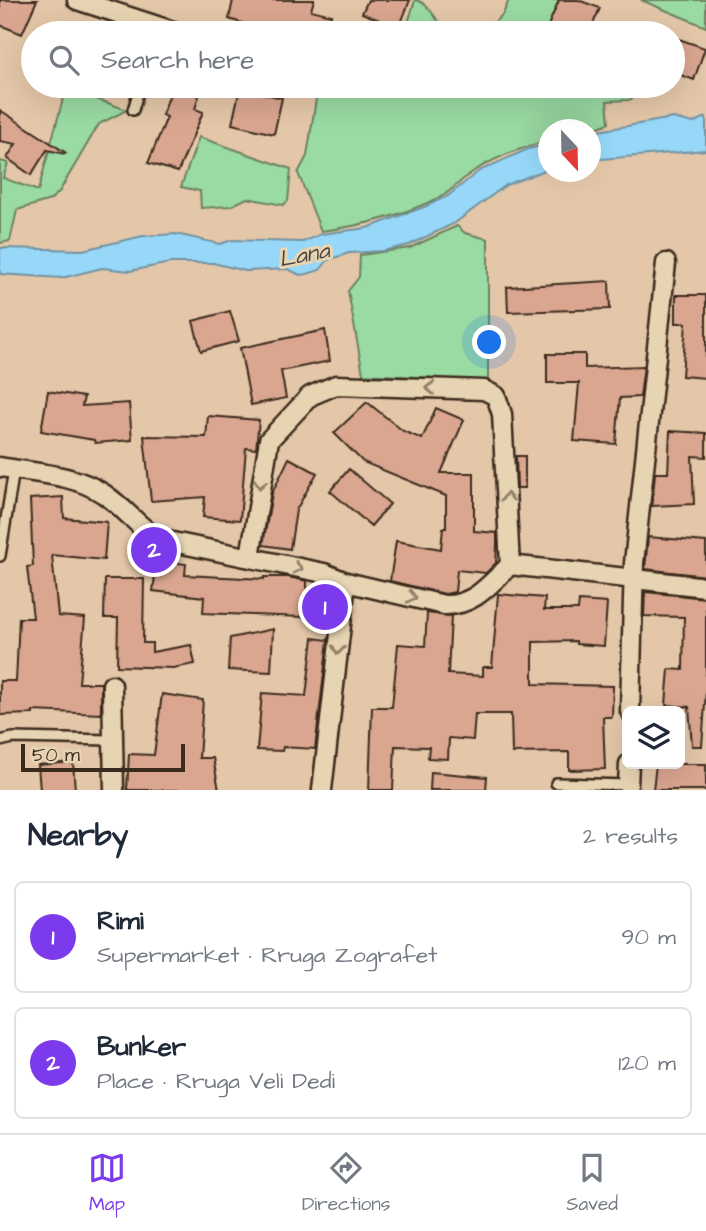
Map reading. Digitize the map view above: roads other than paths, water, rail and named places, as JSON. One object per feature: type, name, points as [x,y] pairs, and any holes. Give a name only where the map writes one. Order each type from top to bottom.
[{"type":"street","points":[[77,0],[133,21]]},
{"type":"street","points":[[630,706],[634,578],[666,263]]},
{"type":"street","points":[[250,557],[269,440],[310,396],[336,385],[349,385],[484,390],[496,396],[502,414],[510,565]]},
{"type":"street","points":[[7,468],[85,483],[106,495],[137,526],[158,538],[324,573],[346,582],[460,605],[474,599],[510,565],[706,587]]},
{"type":"street","points":[[322,790],[346,582]]},
{"type":"street","points":[[112,685],[114,790]]},
{"type":"street","points":[[628,785],[629,769]]},
{"type":"lane","points":[[133,110],[136,98]]},
{"type":"lane","points":[[0,556],[7,468]]},
{"type":"lane","points":[[0,741],[13,738],[112,740]]},
{"type":"lane","points":[[556,783],[628,785]]},
{"type":"water","points":[[706,117],[706,150],[601,159],[601,130],[673,118],[693,123]]},
{"type":"water","name":"Lana","points":[[538,146],[538,173],[506,185],[455,223],[409,245],[383,251],[349,253],[328,260],[320,270],[307,274],[300,275],[288,269],[246,271],[213,263],[170,263],[130,271],[102,268],[62,278],[0,274],[0,248],[83,250],[143,236],[176,234],[220,244],[232,240],[303,242],[321,234],[367,228],[448,196],[479,171]]},
{"type":"place","name":"Bunker","points":[[154,550]]},
{"type":"place","name":"Rimi","points":[[325,607]]}]
